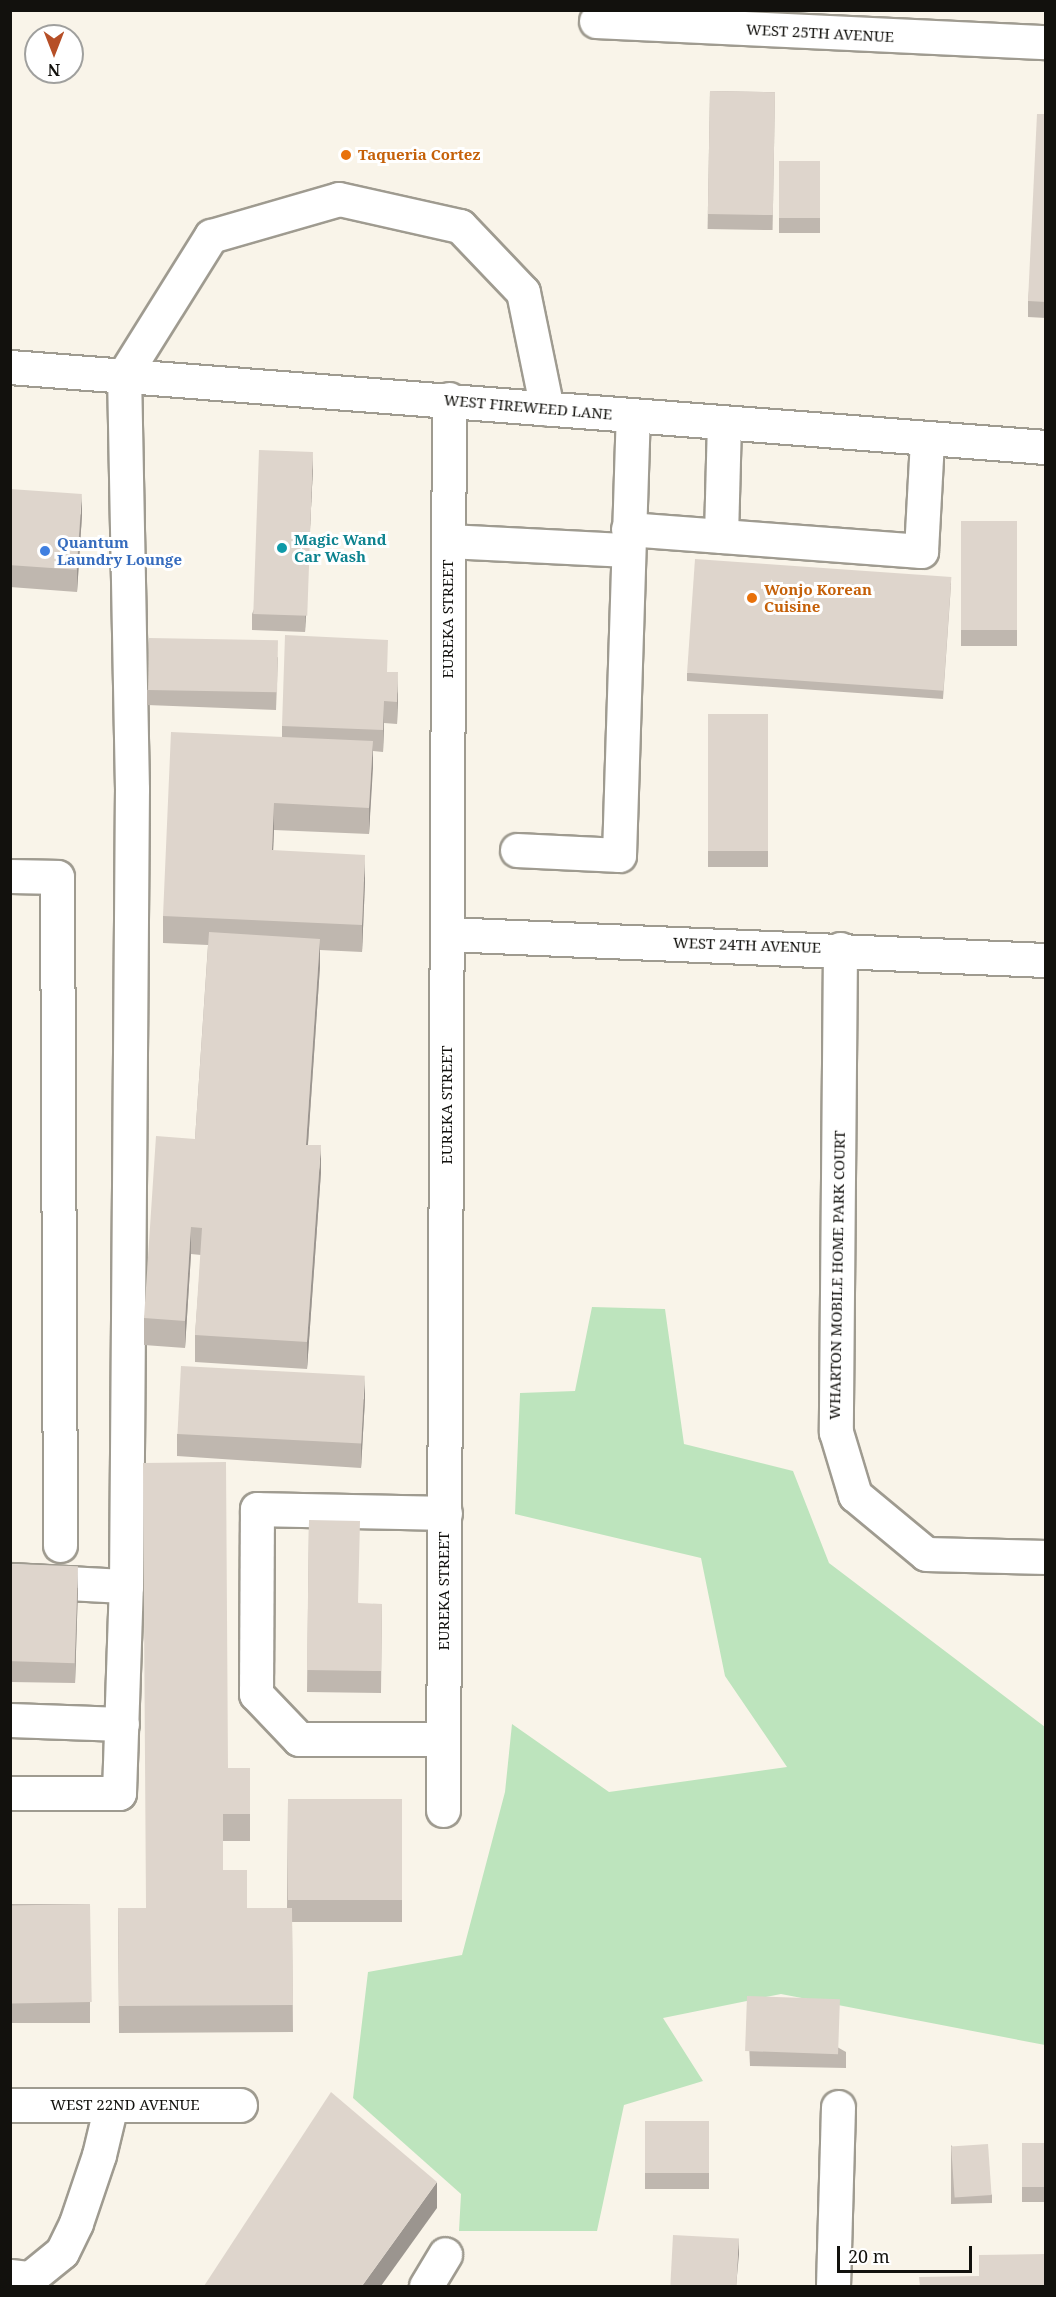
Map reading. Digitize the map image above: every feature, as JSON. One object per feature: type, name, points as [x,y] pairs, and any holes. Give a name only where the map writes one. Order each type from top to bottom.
[{"type":"street","name":"WEST 25TH AVENUE","points":[[596,21],[822,22],[1046,42]]},
{"type":"street","points":[[10,1793],[119,1793],[126,1586],[132,789],[124,375],[212,236],[339,199],[460,226],[523,292],[547,408]]},
{"type":"street","name":"WEST FIREWEED LANE","points":[[10,367],[448,399],[633,417],[1046,447]]},
{"type":"street","name":"EUREKA STREET","points":[[443,1810],[448,399]]},
{"type":"street","points":[[517,850],[619,855],[633,417]]},
{"type":"street","points":[[721,536],[724,424]]},
{"type":"street","points":[[448,541],[721,536],[921,551],[927,439]]},
{"type":"street","points":[[10,876],[57,877],[60,1545]]},
{"type":"street","name":"WEST 24TH AVENUE","points":[[447,934],[840,949],[1046,960]]},
{"type":"street","name":"WHARTON MOBILE HOME PARK COURT","points":[[840,949],[836,1432],[855,1495],[926,1554],[1046,1557]]},
{"type":"street","points":[[443,1739],[299,1739],[256,1694],[257,1509],[445,1513]]},
{"type":"street","points":[[10,1580],[126,1586]]},
{"type":"street","points":[[10,1720],[122,1724]]},
{"type":"street","points":[[10,2276],[30,2278],[62,2252],[92,2175],[111,2104]]},
{"type":"street","name":"WEST 22ND AVENUE","points":[[10,2105],[240,2104]]},
{"type":"street","points":[[833,2286],[838,2107]]},
{"type":"street","points":[[426,2286],[444,2254]]},
{"type":"green space","points":[[592,1307],[665,1309],[684,1444],[793,1471],[829,1563],[1045,1727],[1045,2045],[781,1994],[663,2018],[703,2081],[624,2105],[597,2231],[459,2231],[461,2194],[353,2098],[368,1972],[462,1955],[505,1792],[512,1724],[609,1792],[787,1767],[725,1676],[701,1558],[515,1514],[520,1393],[575,1391]]},
{"type":"building","points":[[710,91],[775,92],[773,215],[708,214]]},
{"type":"building","points":[[1037,114],[1046,114],[1046,302],[1028,301]]},
{"type":"building","points":[[779,161],[820,161],[820,218],[779,218]]},
{"type":"building","name":"Magic Wand Car Wash","points":[[259,450],[313,452],[307,616],[253,614]]},
{"type":"building","name":"Quantum Laundry Lounge","points":[[10,489],[82,494],[77,570],[10,565]]},
{"type":"building","points":[[961,521],[1017,521],[1017,630],[961,630]]},
{"type":"building","points":[[695,559],[951,577],[943,691],[687,673]]},
{"type":"building","points":[[285,635],[388,640],[387,672],[398,672],[397,702],[384,701],[383,730],[282,726]]},
{"type":"building","points":[[149,638],[278,640],[277,692],[148,690]]},
{"type":"building","points":[[708,714],[768,714],[768,851],[708,851]]},
{"type":"building","points":[[171,732],[373,741],[369,808],[274,803],[272,850],[365,855],[362,925],[163,916]]},
{"type":"building","points":[[209,932],[320,939],[306,1145],[321,1145],[307,1342],[195,1335],[202,1228],[191,1227],[185,1321],[144,1318],[156,1136],[195,1139]]},
{"type":"building","points":[[181,1366],[365,1376],[361,1444],[177,1434]]},
{"type":"building","points":[[226,1462],[228,1768],[250,1768],[250,1814],[223,1814],[223,1870],[247,1870],[247,1908],[292,1908],[293,2005],[119,2006],[118,1908],[146,1908],[143,1463]]},
{"type":"building","points":[[309,1520],[360,1521],[358,1603],[382,1604],[381,1671],[307,1670]]},
{"type":"building","points":[[10,1564],[78,1566],[75,1663],[10,1661]]},
{"type":"building","points":[[288,1799],[402,1799],[402,1900],[288,1900]]},
{"type":"building","points":[[90,1904],[92,2002],[12,2003],[10,1905]]},
{"type":"building","points":[[747,1996],[840,1999],[838,2054],[745,2051]]},
{"type":"building","points":[[331,2092],[437,2182],[362,2286],[204,2286]]},
{"type":"building","points":[[645,2121],[709,2121],[709,2173],[645,2173]]},
{"type":"building","points":[[1022,2143],[1046,2143],[1046,2187],[1022,2187]]},
{"type":"building","points":[[988,2144],[992,2195],[955,2197],[951,2147]]},
{"type":"building","points":[[673,2235],[739,2238],[736,2286],[670,2286]]},
{"type":"building","points":[[1046,2254],[1046,2286],[920,2286],[919,2277],[979,2276],[979,2255]]},
{"type":"place","name":"Taqueria Cortez","points":[[346,155]]},
{"type":"place","name":"Magic Wand Car Wash","points":[[282,548]]},
{"type":"place","name":"Quantum Laundry Lounge","points":[[45,551]]},
{"type":"place","name":"Wonjo Korean Cuisine","points":[[752,598]]}]
